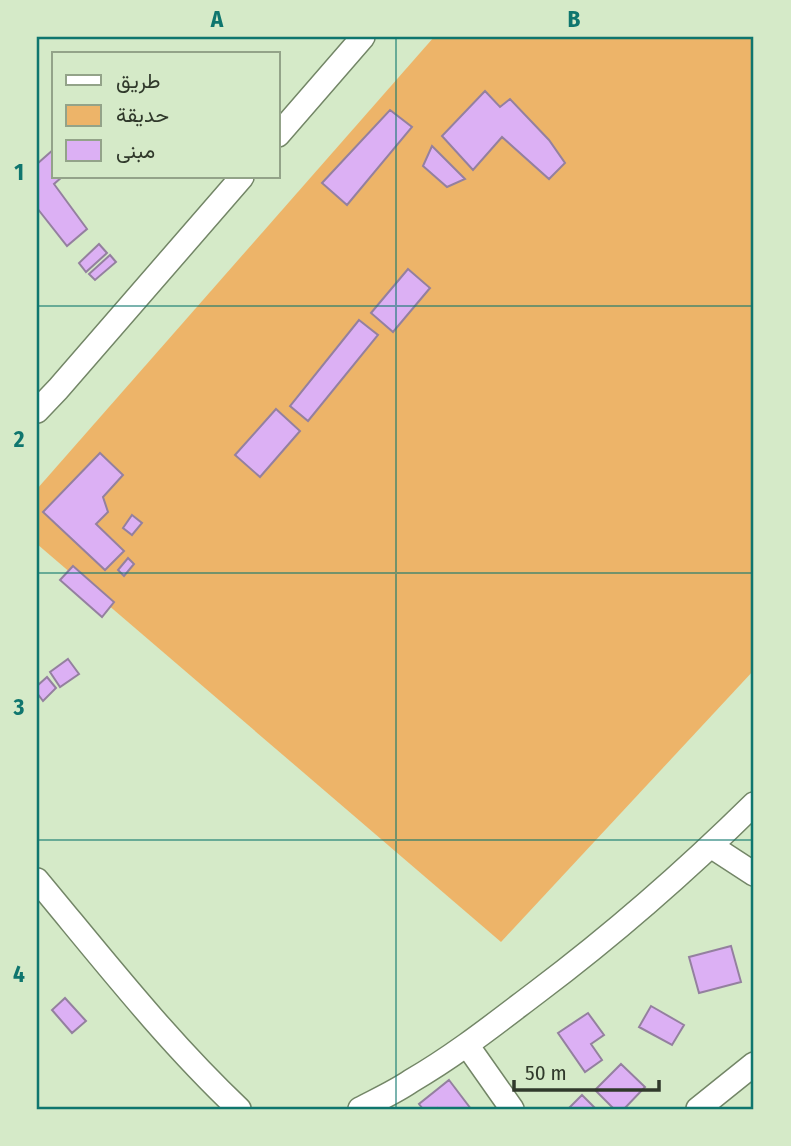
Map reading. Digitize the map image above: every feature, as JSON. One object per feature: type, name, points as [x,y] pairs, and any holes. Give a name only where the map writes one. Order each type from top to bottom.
[{"type":"street","points":[[280,133],[363,37]]},
{"type":"street","points":[[37,411],[241,178]]},
{"type":"street","points":[[360,1109],[411,1082],[467,1045],[568,969],[647,905],[754,804]]},
{"type":"street","points":[[711,846],[754,874]]},
{"type":"street","points":[[37,880],[172,1041],[239,1109]]},
{"type":"street","points":[[467,1045],[512,1109]]},
{"type":"street","points":[[698,1109],[754,1064]]},
{"type":"green space","points":[[434,37],[754,37],[754,670],[501,942],[37,544],[37,489]]},
{"type":"building","points":[[485,91],[500,107],[510,99],[549,140],[565,163],[549,179],[502,137],[473,170],[442,136]]},
{"type":"building","points":[[390,110],[412,127],[347,205],[322,183]]},
{"type":"building","points":[[432,146],[465,179],[447,187],[423,166]]},
{"type":"building","points":[[52,151],[52,178],[61,178],[54,184],[87,229],[67,246],[37,208],[37,164]]},
{"type":"building","points":[[99,244],[107,253],[86,272],[79,263]]},
{"type":"building","points":[[110,255],[116,262],[95,280],[89,274]]},
{"type":"building","points":[[408,269],[430,288],[393,332],[371,313]]},
{"type":"building","points":[[359,320],[378,335],[308,421],[290,406]]},
{"type":"building","points":[[276,409],[300,431],[260,477],[235,455]]},
{"type":"building","points":[[100,453],[123,475],[103,497],[108,512],[96,524],[124,551],[105,570],[43,512]]},
{"type":"building","points":[[132,515],[142,523],[132,535],[123,528]]},
{"type":"building","points":[[128,558],[134,564],[124,576],[118,570]]},
{"type":"building","points":[[73,566],[114,602],[102,617],[60,580]]},
{"type":"building","points":[[68,659],[79,674],[60,687],[50,672]]},
{"type":"building","points":[[47,677],[56,688],[43,701],[37,693],[37,686]]},
{"type":"building","points":[[731,946],[741,982],[699,993],[689,957]]},
{"type":"building","points":[[65,998],[86,1021],[72,1033],[52,1010]]},
{"type":"building","points":[[651,1006],[684,1025],[672,1045],[639,1027]]},
{"type":"building","points":[[588,1013],[604,1035],[591,1044],[602,1060],[585,1072],[558,1033]]},
{"type":"building","points":[[621,1064],[645,1087],[624,1109],[614,1109],[595,1090]]},
{"type":"building","points":[[449,1080],[471,1109],[423,1109],[419,1104]]},
{"type":"building","points":[[582,1095],[596,1109],[568,1109]]}]
